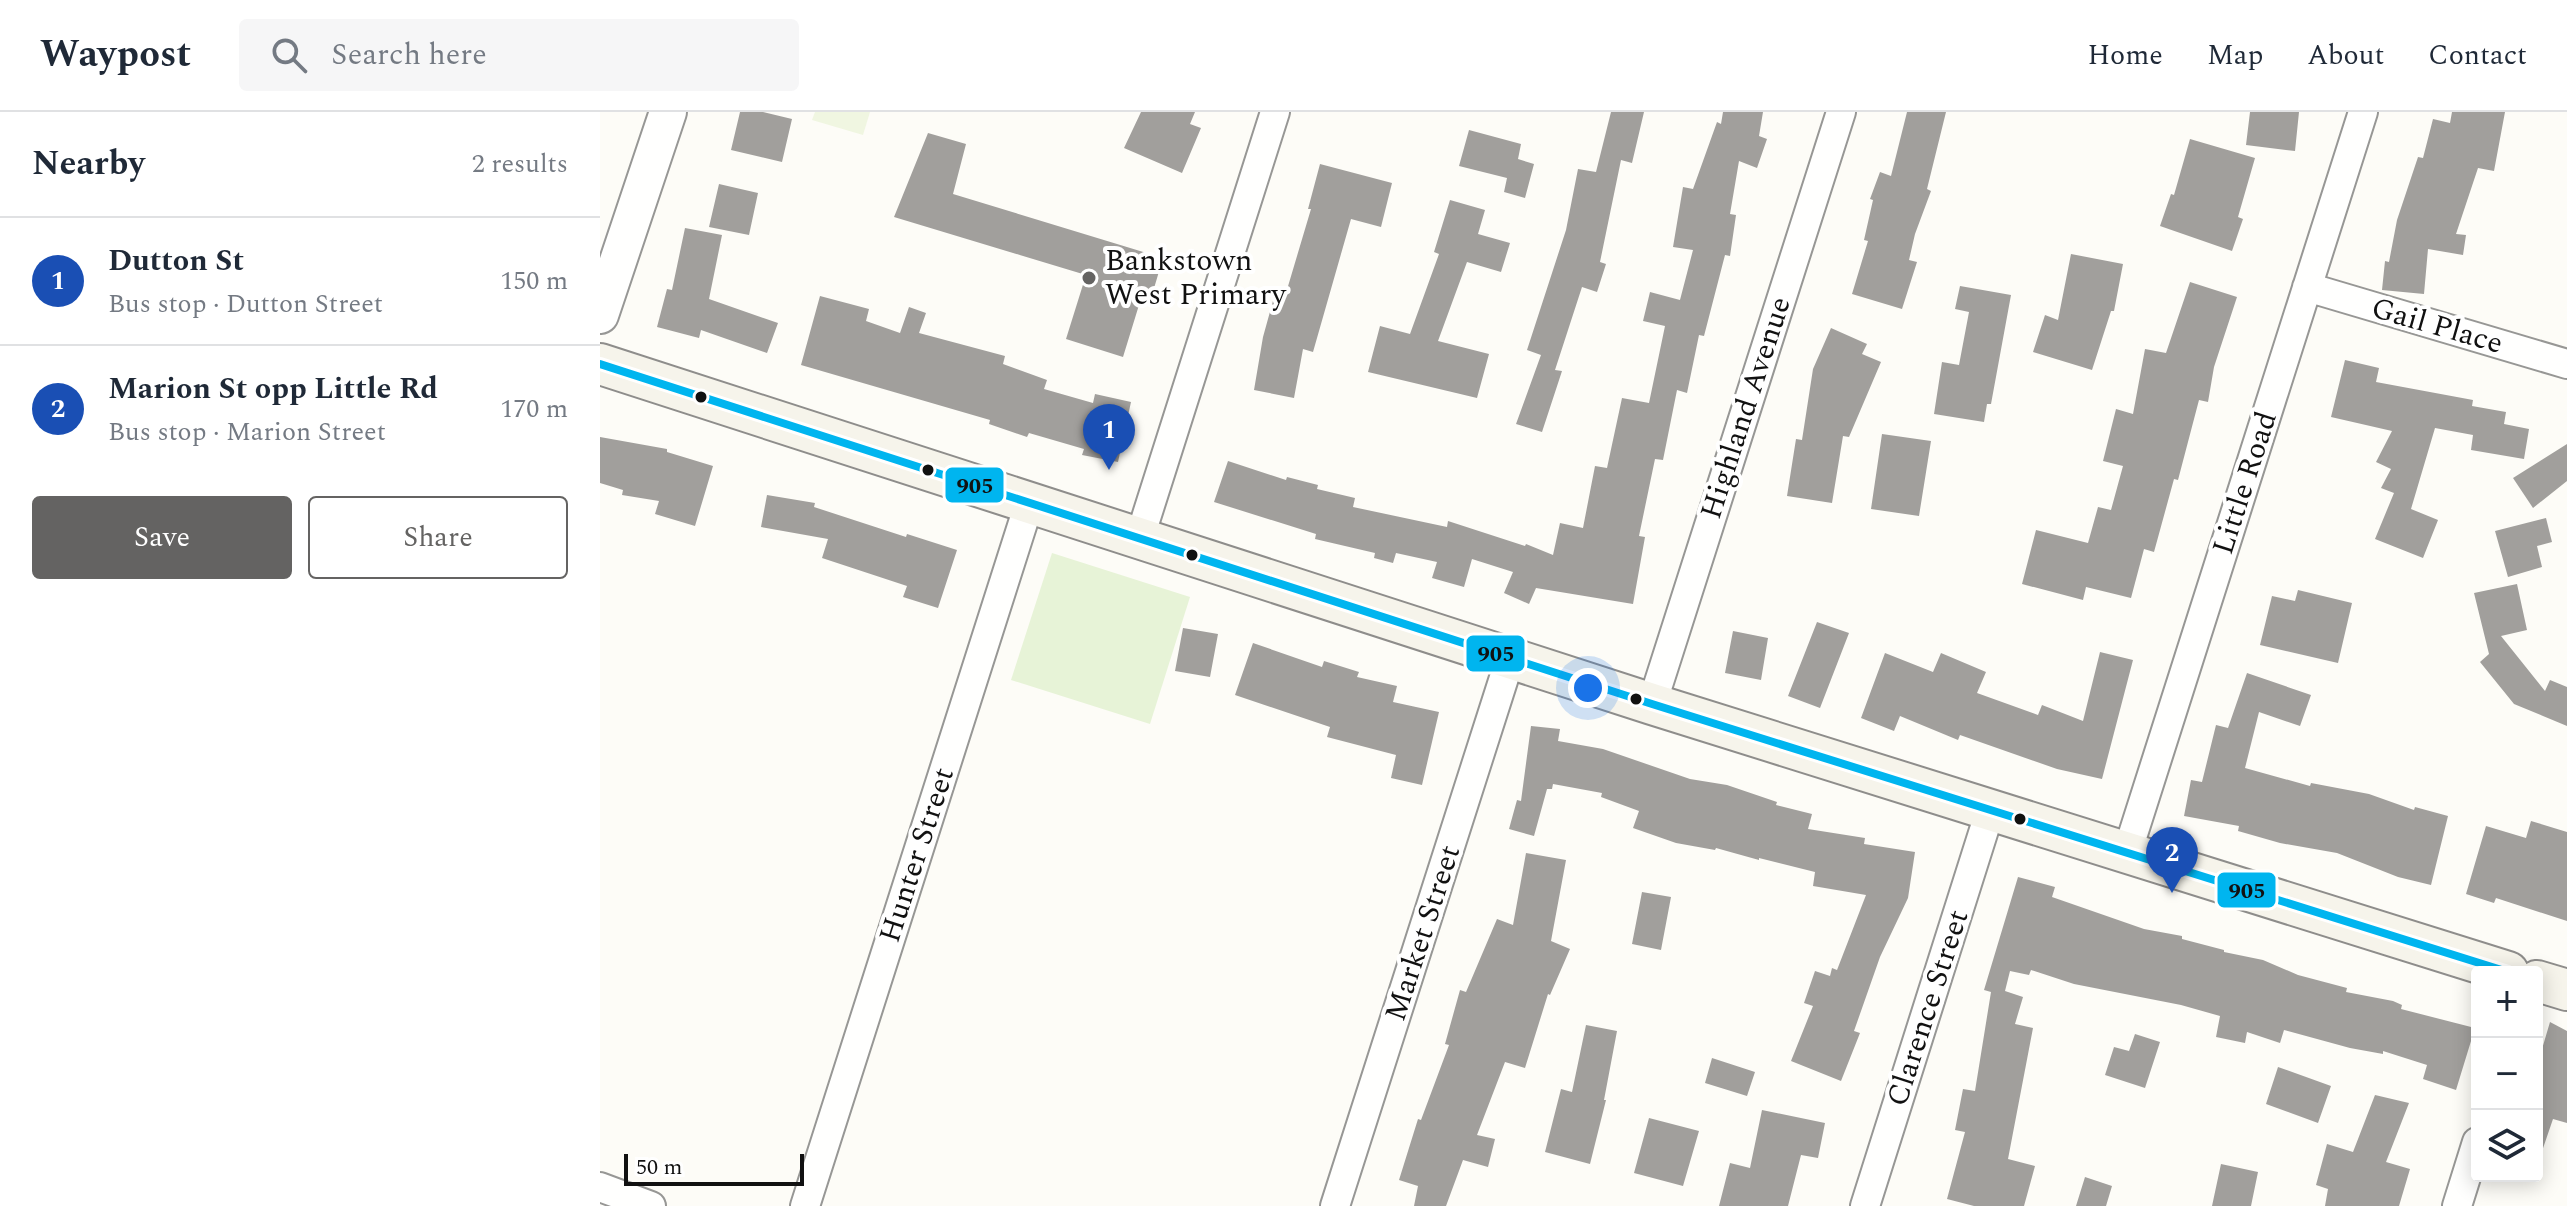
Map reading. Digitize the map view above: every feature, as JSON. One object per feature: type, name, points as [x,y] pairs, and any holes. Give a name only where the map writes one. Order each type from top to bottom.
[{"type":"main road","points":[[600,364],[1510,659],[2489,966]]},
{"type":"main road","points":[[2543,983],[2567,990]]},
{"type":"street","points":[[600,315],[668,112]]},
{"type":"street","points":[[1139,540],[1275,112]]},
{"type":"street","name":"Highland Avenue","points":[[1652,704],[1841,112]]},
{"type":"street","name":"Little Road","points":[[2127,853],[2363,112]]},
{"type":"street","name":"Gail Place","points":[[2307,287],[2567,364]]},
{"type":"street","name":"Hunter Street","points":[[805,1206],[1029,504]]},
{"type":"street","name":"Market Street","points":[[1335,1206],[1510,659]]},
{"type":"street","name":"Clarence Street","points":[[1865,1206],[1990,811]]},
{"type":"street","points":[[2457,1206],[2471,1161]]},
{"type":"street","points":[[600,1187],[651,1206]]},
{"type":"green space","points":[[815,112],[870,112],[863,135],[812,120]]},
{"type":"green space","points":[[1052,553],[1190,597],[1150,724],[1011,680]]},
{"type":"building","points":[[740,112],[763,112],[792,119],[782,162],[731,150]]},
{"type":"building","points":[[1141,112],[1195,112],[1190,124],[1201,128],[1182,173],[1124,148]]},
{"type":"building","points":[[1611,112],[1644,112],[1632,163],[1621,160],[1600,262],[1606,264],[1597,292],[1582,287],[1555,370],[1562,371],[1542,432],[1516,424],[1541,355],[1527,350],[1566,230],[1578,169],[1596,172]]},
{"type":"building","points":[[1723,112],[1763,112],[1759,136],[1767,139],[1757,168],[1739,161],[1730,214],[1736,215],[1730,256],[1725,255],[1704,336],[1699,335],[1687,393],[1677,390],[1663,460],[1655,459],[1639,536],[1645,537],[1633,604],[1536,588],[1529,604],[1504,593],[1513,572],[1472,559],[1464,587],[1432,578],[1437,562],[1396,553],[1393,563],[1374,558],[1375,553],[1315,539],[1316,534],[1214,502],[1228,461],[1355,498],[1353,507],[1447,527],[1448,521],[1553,555],[1560,523],[1583,528],[1595,466],[1607,468],[1622,398],[1649,403],[1665,326],[1643,321],[1650,292],[1680,300],[1693,250],[1673,247],[1683,187],[1693,189],[1717,122],[1721,124]]},
{"type":"building","points":[[1907,112],[1946,112],[1927,189],[1931,191],[1909,260],[1917,262],[1902,309],[1852,294],[1868,241],[1864,240],[1873,200],[1870,199],[1880,172],[1891,176]]},
{"type":"building","points":[[2250,112],[2299,112],[2295,151],[2246,145]]},
{"type":"building","points":[[2452,112],[2505,112],[2494,171],[2478,168],[2456,234],[2466,235],[2463,255],[2428,249],[2424,294],[2382,290],[2385,261],[2389,262],[2397,220],[2418,157],[2423,158],[2433,119],[2450,123]]},
{"type":"building","points":[[1469,130],[1521,144],[1518,159],[1534,164],[1525,198],[1504,192],[1507,178],[1459,166]]},
{"type":"building","points":[[928,133],[966,144],[953,194],[1163,258],[1152,295],[1143,292],[1123,357],[1066,339],[1086,275],[894,217]]},
{"type":"building","points":[[2190,139],[2255,158],[2238,217],[2243,219],[2232,251],[2160,226],[2171,194],[2174,195]]},
{"type":"building","points":[[1320,164],[1392,183],[1381,227],[1351,219],[1313,352],[1303,349],[1294,398],[1254,390],[1263,337],[1276,290],[1286,293],[1311,209],[1308,209]]},
{"type":"building","points":[[719,184],[758,193],[749,235],[709,227]]},
{"type":"building","points":[[1450,200],[1485,210],[1478,234],[1510,243],[1501,272],[1467,262],[1438,341],[1489,354],[1477,398],[1368,372],[1380,326],[1410,334],[1439,254],[1434,252]]},
{"type":"building","points":[[685,228],[722,235],[709,299],[778,323],[767,353],[701,330],[699,338],[657,327],[667,289],[672,290]]},
{"type":"building","points":[[2071,254],[2123,264],[2114,311],[2111,311],[2092,370],[2033,352],[2045,315],[2058,320]]},
{"type":"building","points":[[2190,282],[2237,297],[2214,367],[2208,402],[2199,400],[2178,480],[2174,479],[2154,552],[2144,549],[2131,598],[2086,587],[2083,600],[2022,584],[2036,530],[2088,543],[2098,507],[2111,510],[2123,466],[2103,461],[2116,409],[2133,414],[2145,349],[2166,353]]},
{"type":"building","points":[[1960,286],[2011,295],[1991,404],[1987,404],[1984,422],[1934,414],[1942,362],[1959,365],[1969,312],[1955,309]]},
{"type":"building","points":[[820,296],[869,309],[866,321],[900,333],[909,307],[926,313],[919,333],[1005,356],[1003,364],[1047,380],[1044,389],[1093,403],[1095,394],[1131,402],[1118,462],[1082,455],[1084,449],[1029,433],[1027,437],[989,424],[990,420],[801,365]]},
{"type":"building","points":[[1831,328],[1867,344],[1862,354],[1881,362],[1849,437],[1843,436],[1832,503],[1787,496],[1796,439],[1802,440],[1813,369]]},
{"type":"building","points":[[2345,360],[2379,368],[2376,382],[2473,400],[2472,406],[2506,412],[2504,424],[2529,429],[2524,459],[2471,450],[2473,435],[2435,428],[2411,509],[2438,520],[2423,558],[2375,539],[2394,493],[2381,488],[2391,469],[2376,462],[2392,431],[2331,417]]},
{"type":"building","points":[[1882,434],[1931,441],[1919,516],[1871,509]]},
{"type":"building","points":[[600,437],[667,449],[667,452],[713,466],[695,526],[655,514],[659,501],[622,495],[623,490],[600,483]]},
{"type":"building","points":[[2567,444],[2567,481],[2533,508],[2513,478]]},
{"type":"building","points":[[767,495],[815,503],[814,507],[957,550],[938,608],[903,597],[907,586],[822,558],[828,539],[761,527]]},
{"type":"building","points":[[2546,518],[2552,542],[2537,546],[2542,567],[2508,577],[2495,531]]},
{"type":"building","points":[[2517,584],[2527,630],[2501,636],[2545,691],[2550,680],[2567,687],[2567,726],[2514,704],[2480,662],[2489,654],[2474,593]]},
{"type":"building","points":[[2298,590],[2352,603],[2338,663],[2260,645],[2272,596],[2295,601]]},
{"type":"building","points":[[1817,622],[1849,633],[1820,708],[1788,696]]},
{"type":"building","points":[[1183,628],[1218,634],[1210,677],[1175,671]]},
{"type":"building","points":[[1733,631],[1768,638],[1761,680],[1725,673]]},
{"type":"building","points":[[1253,643],[1322,667],[1324,661],[1359,672],[1357,677],[1397,686],[1393,702],[1439,712],[1422,785],[1391,778],[1396,755],[1327,737],[1330,727],[1235,695]]},
{"type":"building","points":[[2100,652],[2133,660],[2102,779],[2057,769],[1960,735],[1958,740],[1900,716],[1894,731],[1861,718],[1885,653],[1933,672],[1941,653],[1986,672],[1977,693],[2038,715],[2042,705],[2083,721]]},
{"type":"building","points":[[2247,673],[2311,695],[2300,726],[2259,712],[2245,768],[2310,786],[2311,783],[2369,794],[2414,810],[2415,807],[2448,816],[2431,885],[2398,877],[2337,853],[2280,843],[2238,831],[2239,826],[2184,816],[2191,780],[2202,782],[2216,725],[2228,728]]},
{"type":"building","points":[[1531,726],[1560,729],[1558,741],[1603,749],[1690,779],[1727,785],[1777,802],[1776,805],[1812,814],[1808,829],[1865,838],[1864,844],[1915,852],[1908,898],[1880,957],[1854,1031],[1860,1033],[1841,1081],[1791,1061],[1813,1006],[1804,1003],[1815,971],[1830,976],[1832,968],[1837,970],[1866,895],[1813,886],[1815,872],[1716,848],[1676,843],[1633,828],[1639,811],[1601,797],[1602,793],[1553,784],[1552,789],[1547,789],[1534,836],[1509,829],[1517,800],[1521,801]]},
{"type":"building","points":[[2531,821],[2567,832],[2567,921],[2496,898],[2494,903],[2466,894],[2486,826],[2526,838]]},
{"type":"building","points":[[1526,853],[1566,860],[1551,941],[1570,949],[1548,994],[1525,1068],[1505,1062],[1477,1135],[1495,1139],[1488,1167],[1463,1160],[1446,1206],[1414,1206],[1418,1186],[1399,1180],[1418,1119],[1421,1120],[1449,1045],[1445,1044],[1460,990],[1466,992],[1497,919],[1513,925]]},
{"type":"building","points":[[2018,877],[2055,887],[2052,897],[2144,929],[2182,936],[2182,939],[2224,952],[2263,960],[2298,975],[2347,988],[2346,992],[2393,1001],[2402,1005],[2401,1009],[2471,1027],[2471,1041],[2456,1090],[2423,1079],[2427,1065],[2383,1051],[2383,1054],[2350,1048],[2284,1030],[2280,1043],[2247,1032],[2245,1043],[2216,1037],[2220,1016],[2074,984],[2031,970],[2029,975],[2010,971],[2005,991],[2023,997],[2015,1024],[2033,1028],[2008,1159],[2035,1166],[2024,1206],[1974,1206],[1947,1199],[1965,1132],[1955,1130],[1963,1089],[1975,1091],[1991,992],[1984,990]]},
{"type":"building","points":[[1642,892],[1671,897],[1661,950],[1632,944]]},
{"type":"building","points":[[2550,1022],[2567,1031],[2567,1123],[2553,1119],[2543,1148],[2543,1110],[2543,1046]]},
{"type":"building","points":[[1586,1025],[1617,1031],[1606,1100],[1590,1164],[1545,1152],[1561,1089],[1572,1092]]},
{"type":"building","points":[[2135,1034],[2160,1042],[2145,1088],[2105,1075],[2114,1047],[2129,1051]]},
{"type":"building","points":[[1712,1058],[1755,1072],[1747,1096],[1705,1083]]},
{"type":"building","points":[[2278,1067],[2331,1086],[2318,1123],[2266,1104]]},
{"type":"building","points":[[2375,1095],[2409,1103],[2386,1162],[2410,1169],[2399,1206],[2325,1206],[2328,1189],[2316,1185],[2327,1144],[2353,1152]]},
{"type":"building","points":[[1762,1110],[1825,1123],[1818,1158],[1801,1155],[1788,1206],[1719,1206],[1730,1163],[1750,1168]]},
{"type":"building","points":[[1649,1118],[1699,1131],[1683,1186],[1634,1173]]},
{"type":"building","points":[[2221,1164],[2258,1172],[2251,1206],[2212,1206]]},
{"type":"building","points":[[2085,1177],[2112,1186],[2106,1206],[2076,1206]]},
{"type":"transit line","name":"905","points":[[600,364],[1652,704],[2489,966]]},
{"type":"place","name":"Bankstown West Primary","points":[[1089,278]]},
{"type":"place","name":"Dutton St","points":[[1109,470]]},
{"type":"place","name":"Marion St opp Little Rd","points":[[2172,893]]}]
